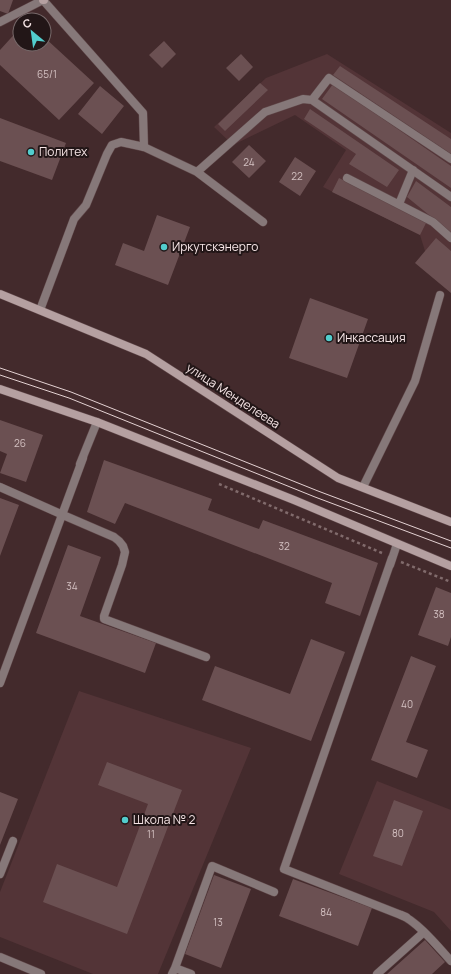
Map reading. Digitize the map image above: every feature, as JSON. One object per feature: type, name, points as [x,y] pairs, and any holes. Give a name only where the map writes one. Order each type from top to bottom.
[{"type":"main road","name":"улица Менделеева","points":[[0,294],[146,354],[338,478],[451,522]]},
{"type":"main road","points":[[0,389],[97,422],[294,500],[451,566]]},
{"type":"street","points":[[0,22],[44,0],[143,113],[144,147]]},
{"type":"street","points":[[312,100],[329,78],[451,160]]},
{"type":"street","points":[[197,172],[265,112],[303,100],[312,100],[451,197]]},
{"type":"street","points":[[40,310],[74,219],[86,205],[112,145],[121,142],[144,147],[197,172],[263,222]]},
{"type":"street","points":[[399,204],[413,170]]},
{"type":"street","points":[[347,178],[433,222],[451,238]]},
{"type":"street","points":[[363,487],[414,381],[440,295]]},
{"type":"street","points":[[0,684],[82,458],[97,422]]},
{"type":"street","points":[[0,684],[63,515],[82,458]]},
{"type":"street","points":[[0,487],[114,537],[123,546],[125,552],[122,565],[104,619],[206,657]]},
{"type":"street","points":[[397,544],[284,869],[406,917],[424,932],[451,961]]},
{"type":"street","points":[[0,874],[13,841]]},
{"type":"street","points":[[191,974],[174,971],[212,866],[274,892]]},
{"type":"street","points":[[377,974],[424,932]]},
{"type":"street","points":[[0,957],[41,974]]},
{"type":"path","points":[[218,483],[451,582]]},
{"type":"shaded area","points":[[327,54],[451,133],[451,272],[425,251],[420,235],[323,187],[346,150],[295,115],[233,145],[214,127],[266,78]]},
{"type":"shaded area","name":"Школа № 2","points":[[79,691],[251,748],[158,974],[93,974],[0,937],[0,892]]},
{"type":"shaded area","points":[[377,781],[451,810],[451,931],[434,912],[339,874]]},
{"type":"building","points":[[0,0],[13,0],[8,14],[0,11]]},
{"type":"building","points":[[12,37],[12,52],[52,52],[52,44],[94,83],[59,120],[0,65],[0,50]]},
{"type":"building","points":[[164,41],[176,54],[162,68],[149,55]]},
{"type":"building","points":[[241,54],[253,67],[239,81],[226,68]]},
{"type":"building","points":[[340,66],[451,139],[451,154],[333,75]]},
{"type":"building","points":[[260,83],[268,90],[225,131],[218,124]]},
{"type":"building","points":[[333,84],[451,166],[451,188],[322,99]]},
{"type":"building","points":[[100,86],[124,106],[102,134],[78,114]]},
{"type":"building","points":[[310,109],[399,170],[387,187],[349,164],[356,154],[304,119]]},
{"type":"building","name":"Политех","points":[[0,118],[66,143],[52,180],[0,161]]},
{"type":"building","points":[[249,145],[266,161],[249,178],[232,162]]},
{"type":"building","points":[[295,157],[316,171],[300,196],[279,182]]},
{"type":"building","points":[[339,178],[427,221],[420,235],[332,192]]},
{"type":"building","points":[[416,181],[451,207],[451,233],[407,197]]},
{"type":"building","name":"Иркутскэнерго","points":[[157,215],[190,227],[168,285],[115,265],[123,243],[144,251]]},
{"type":"building","points":[[436,238],[451,251],[451,293],[415,263]]},
{"type":"building","name":"Инкассация","points":[[310,298],[368,319],[347,378],[289,358]]},
{"type":"building","points":[[0,420],[43,435],[26,482],[0,473],[7,454],[0,451]]},
{"type":"building","points":[[104,460],[212,499],[208,510],[259,529],[263,520],[378,563],[360,616],[325,603],[332,583],[125,503],[115,524],[87,512]]},
{"type":"building","points":[[0,498],[19,505],[0,556]]},
{"type":"building","points":[[68,545],[101,557],[80,616],[156,643],[145,673],[36,633]]},
{"type":"building","points":[[436,587],[451,593],[451,637],[448,646],[418,635]]},
{"type":"building","points":[[311,639],[345,652],[311,741],[202,700],[215,666],[290,694]]},
{"type":"building","points":[[411,656],[436,666],[406,742],[428,750],[417,778],[371,760]]},
{"type":"building","points":[[107,762],[182,790],[127,934],[43,902],[57,864],[117,887],[148,804],[98,785]]},
{"type":"building","points":[[0,792],[18,799],[0,845]]},
{"type":"building","points":[[394,800],[423,811],[402,866],[373,856]]},
{"type":"building","points":[[214,875],[251,889],[221,968],[185,954]]},
{"type":"building","points":[[293,879],[372,908],[358,946],[279,916]]},
{"type":"building","points":[[425,940],[445,962],[432,974],[387,974]]},
{"type":"tram line","points":[[0,368],[71,392],[318,491],[451,541]]},
{"type":"tram line","points":[[0,375],[69,398],[315,497],[451,548]]},
{"type":"place","name":"Политех","points":[[31,152]]},
{"type":"place","name":"Иркутскэнерго","points":[[164,247]]},
{"type":"place","name":"Инкассация","points":[[329,338]]},
{"type":"place","name":"Школа № 2","points":[[125,820]]}]
